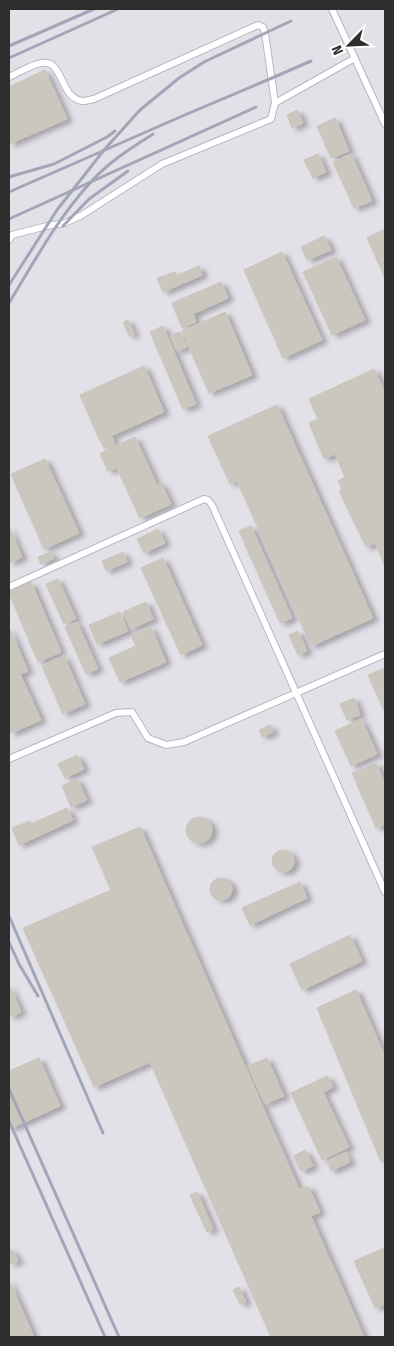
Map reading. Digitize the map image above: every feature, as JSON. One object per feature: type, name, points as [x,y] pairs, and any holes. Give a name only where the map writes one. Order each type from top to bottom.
[{"type":"lane","points":[[332,9],[385,124]]},
{"type":"lane","points":[[9,77],[40,63],[48,63],[54,66],[70,95],[83,101],[94,99],[258,25],[263,27],[265,33],[275,104],[271,119],[162,164],[82,215],[65,223],[12,235],[9,240]]},
{"type":"lane","points":[[275,104],[355,58]]},
{"type":"lane","points":[[9,587],[204,499],[208,500],[271,633],[385,892]]},
{"type":"lane","points":[[9,759],[116,713],[132,712],[148,738],[166,745],[184,742],[385,654]]},
{"type":"shaded area","points":[[9,9],[385,9],[385,1337],[9,1337]]},
{"type":"building","points":[[45,70],[67,119],[9,144],[9,87]]},
{"type":"building","points":[[297,110],[303,123],[292,128],[287,115]]},
{"type":"building","points":[[335,118],[349,151],[331,158],[317,126]]},
{"type":"building","points":[[318,154],[326,172],[313,178],[304,160]]},
{"type":"building","points":[[351,154],[372,201],[354,208],[333,162]]},
{"type":"building","points":[[385,229],[385,278],[367,238]]},
{"type":"building","points":[[324,236],[331,250],[307,260],[301,247]]},
{"type":"building","points":[[282,252],[322,340],[283,358],[244,270]]},
{"type":"building","points":[[336,257],[365,320],[332,335],[303,272]]},
{"type":"building","points":[[199,266],[202,275],[163,292],[157,278],[175,272],[176,276]]},
{"type":"building","points":[[221,282],[228,298],[193,314],[196,322],[182,328],[172,303]]},
{"type":"building","points":[[225,312],[252,375],[209,393],[182,331]]},
{"type":"building","points":[[128,320],[134,334],[129,336],[123,322]]},
{"type":"building","points":[[163,326],[196,404],[183,409],[150,332]]},
{"type":"building","points":[[180,332],[187,347],[177,351],[170,336]]},
{"type":"building","points":[[144,366],[164,412],[100,441],[80,395]]},
{"type":"building","points":[[374,369],[385,393],[385,566],[375,543],[366,547],[339,491],[342,489],[338,481],[345,477],[335,454],[324,459],[309,423],[318,419],[309,399]]},
{"type":"building","points":[[277,405],[373,618],[311,646],[237,481],[230,484],[208,436]]},
{"type":"building","points":[[112,437],[115,444],[104,448],[101,442]]},
{"type":"building","points":[[135,437],[157,485],[161,483],[171,504],[140,518],[108,449]]},
{"type":"building","points":[[107,450],[116,468],[108,471],[100,454]]},
{"type":"building","points":[[45,459],[79,533],[44,549],[11,474]]},
{"type":"building","points":[[251,526],[292,618],[280,623],[239,531]]},
{"type":"building","points":[[9,527],[22,557],[9,563]]},
{"type":"building","points":[[158,529],[165,543],[144,553],[137,539]]},
{"type":"building","points":[[51,552],[54,558],[41,564],[38,557]]},
{"type":"building","points":[[123,552],[127,562],[106,571],[102,561]]},
{"type":"building","points":[[163,558],[202,645],[181,655],[141,568]]},
{"type":"building","points":[[58,579],[76,619],[64,624],[46,584]]},
{"type":"building","points":[[31,582],[61,652],[38,662],[9,593]]},
{"type":"building","points":[[146,602],[153,619],[131,629],[123,612]]},
{"type":"building","points":[[120,612],[128,631],[97,644],[89,625]]},
{"type":"building","points":[[77,622],[98,669],[86,674],[65,627]]},
{"type":"building","points":[[9,627],[28,671],[9,679]]},
{"type":"building","points":[[151,627],[166,662],[120,682],[109,658],[136,646],[131,636]]},
{"type":"building","points":[[298,631],[307,651],[298,655],[289,635]]},
{"type":"building","points":[[64,656],[85,704],[63,714],[42,666]]},
{"type":"building","points":[[385,668],[385,713],[368,675]]},
{"type":"building","points":[[20,674],[41,720],[11,733],[9,729],[9,679]]},
{"type":"building","points":[[354,698],[360,715],[347,720],[340,704]]},
{"type":"building","points":[[361,719],[377,754],[351,766],[335,731]]},
{"type":"building","points":[[270,725],[273,732],[262,737],[259,730]]},
{"type":"building","points":[[77,755],[84,769],[65,778],[58,764]]},
{"type":"building","points":[[376,763],[385,781],[385,824],[376,828],[352,773]]},
{"type":"building","points":[[77,779],[87,800],[71,807],[62,786]]},
{"type":"building","points":[[67,808],[73,820],[19,845],[12,828],[30,821],[31,824]]},
{"type":"building","points":[[199,817],[208,821],[212,830],[208,839],[199,843],[190,839],[186,830],[190,821]]},
{"type":"building","points":[[140,827],[364,1337],[271,1337],[150,1062],[94,1087],[23,928],[111,890],[92,847]]},
{"type":"building","points":[[283,850],[293,857],[294,861],[287,871],[283,872],[273,865],[272,861],[279,851]]},
{"type":"building","points":[[221,878],[229,881],[232,889],[229,897],[221,900],[213,897],[210,889],[213,881]]},
{"type":"building","points":[[300,882],[307,898],[250,925],[242,908]]},
{"type":"building","points":[[350,935],[362,961],[302,990],[290,964]]},
{"type":"building","points":[[9,985],[21,1012],[9,1017]]},
{"type":"building","points":[[356,990],[385,1057],[385,1161],[381,1162],[317,1008]]},
{"type":"building","points":[[39,1058],[60,1106],[9,1129],[9,1071]]},
{"type":"building","points":[[267,1058],[284,1096],[265,1104],[248,1066]]},
{"type":"building","points":[[327,1076],[333,1087],[323,1092],[349,1147],[322,1160],[291,1093]]},
{"type":"building","points":[[305,1150],[313,1166],[301,1171],[294,1156]]},
{"type":"building","points":[[346,1152],[350,1162],[331,1171],[327,1161]]},
{"type":"building","points":[[308,1186],[320,1212],[311,1216],[299,1189]]},
{"type":"building","points":[[197,1192],[213,1229],[207,1232],[190,1195]]},
{"type":"building","points":[[9,1247],[18,1261],[11,1264],[9,1260]]},
{"type":"building","points":[[384,1248],[385,1304],[375,1308],[354,1261]]},
{"type":"building","points":[[9,1280],[34,1337],[9,1337]]},
{"type":"building","points":[[239,1287],[246,1302],[240,1304],[233,1290]]},
{"type":"railway","points":[[9,46],[94,9]]},
{"type":"railway","points":[[9,58],[118,9]]},
{"type":"railway","points":[[9,285],[57,210],[104,150],[140,110],[179,78],[204,62],[291,21]]},
{"type":"railway","points":[[9,192],[311,61]]},
{"type":"railway","points":[[9,219],[256,107]]},
{"type":"railway","points":[[9,177],[54,164],[115,131]]},
{"type":"railway","points":[[9,303],[46,241],[78,197],[112,162],[153,134]]},
{"type":"railway","points":[[63,226],[89,199],[128,171]]},
{"type":"railway","points":[[9,916],[103,1133]]},
{"type":"railway","points":[[9,942],[19,964],[38,996]]},
{"type":"railway","points":[[9,1089],[119,1337]]},
{"type":"railway","points":[[9,1121],[105,1337]]}]
